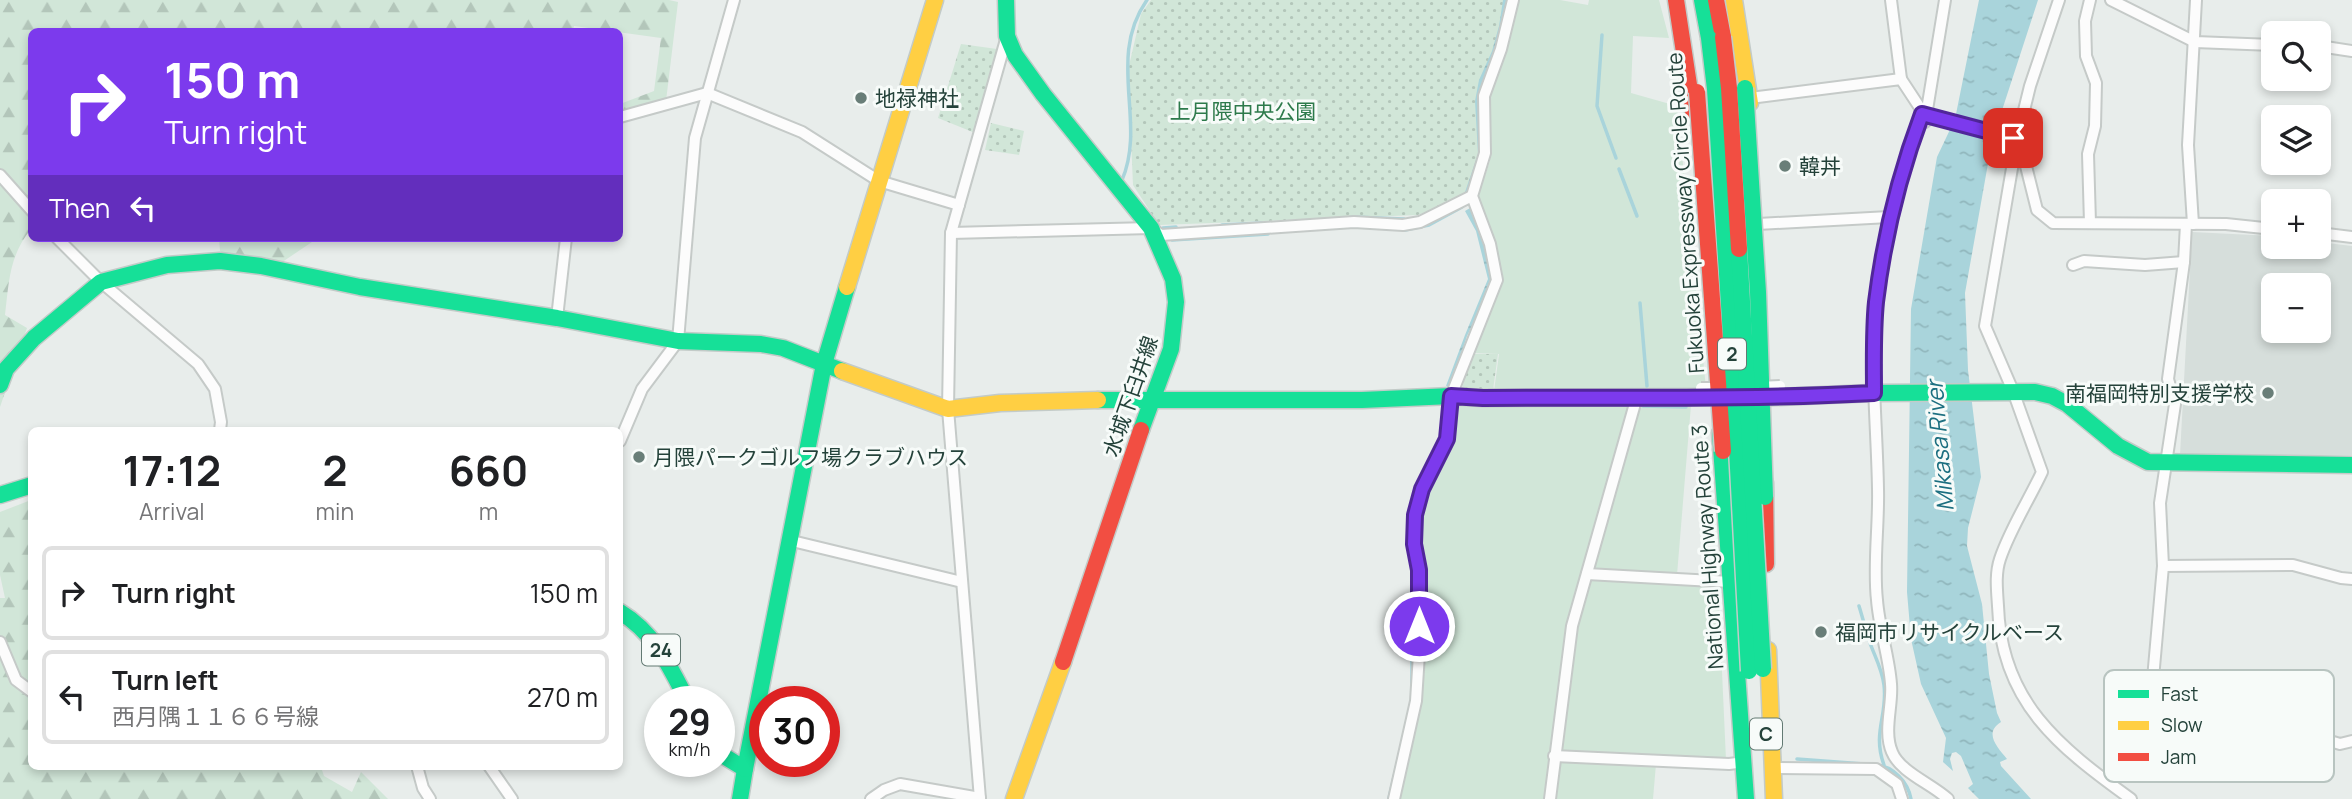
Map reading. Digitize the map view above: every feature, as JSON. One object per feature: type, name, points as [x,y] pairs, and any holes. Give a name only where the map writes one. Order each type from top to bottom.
[{"type":"main road","points":[[740,799],[824,364],[935,0]]},
{"type":"main road","name":"水城下臼井線","points":[[1006,0],[1007,36],[1015,55],[1151,228],[1173,279],[1176,302],[1171,349],[1047,712],[1014,799]]},
{"type":"main road","name":"National Highway Route 3","points":[[1676,0],[1700,165],[1746,799]]},
{"type":"main road","name":"Fukuoka Expressway Circle Route","points":[[1688,0],[1694,42],[1727,493],[1756,670],[1772,799]]},
{"type":"main road","name":"2","points":[[1702,0],[1716,38],[1729,88],[1738,223],[1756,670]]},
{"type":"main road","name":"2","points":[[1716,0],[1716,38]]},
{"type":"main road","points":[[1733,0],[1749,98],[1758,224],[1772,799]]},
{"type":"main road","name":"Fukuoka Expressway Circle Route","points":[[1733,0],[1752,168],[1761,320],[1765,500],[1756,670],[1756,799]]},
{"type":"main road","points":[[0,385],[6,369],[27,345],[101,282],[167,265],[220,261],[261,266],[360,287],[557,318],[678,341],[761,344],[783,348],[948,409],[1000,403],[1134,398],[1362,400],[1451,396],[1717,396],[1763,399],[1878,393],[2009,392],[2052,394],[2072,404],[2122,450],[2148,462],[2352,465]]},
{"type":"main road","points":[[0,495],[28,486]]},
{"type":"main road","name":"24","points":[[623,614],[636,620],[651,635],[680,686]]},
{"type":"main road","points":[[735,764],[745,769]]},
{"type":"street","points":[[623,434],[642,389],[678,341],[695,138],[734,0]]},
{"type":"street","points":[[1394,799],[1416,701],[1419,570],[1414,544],[1415,515],[1422,489],[1447,439],[1451,396],[1497,280],[1490,244],[1472,196],[1485,153],[1484,96],[1501,49],[1513,0]]},
{"type":"street","points":[[1891,0],[1901,79],[1923,114],[2015,138]]},
{"type":"street","points":[[1945,0],[1925,124],[1903,172],[1889,217],[1876,304],[1877,599],[1892,685],[1888,724],[1892,753],[1910,774],[1936,787],[1948,799]]},
{"type":"street","points":[[2059,0],[2015,138],[1985,326],[2042,472],[2000,558],[1997,575],[1999,636],[2016,686],[2036,718],[2070,751],[2104,778]]},
{"type":"street","points":[[2090,0],[2085,21],[2086,56],[2096,83],[2095,126],[2088,154],[2090,223]]},
{"type":"street","points":[[2111,0],[2195,42],[2261,45]]},
{"type":"street","points":[[2154,670],[2163,566],[2160,503],[2175,404],[2168,379],[2190,224],[2188,145],[2196,0]]},
{"type":"street","points":[[871,799],[900,784],[980,799],[948,409],[951,233],[1007,36]]},
{"type":"street","points":[[2331,48],[2352,51]]},
{"type":"street","points":[[1749,98],[1901,79]]},
{"type":"street","points":[[623,116],[707,93],[802,132],[878,181],[959,205]]},
{"type":"street","points":[[1903,172],[1905,158],[1923,114]]},
{"type":"street","points":[[2015,138],[2037,210],[2053,223],[2226,224],[2261,228]]},
{"type":"street","points":[[0,175],[28,206]]},
{"type":"street","points":[[951,233],[1151,228],[1161,235],[1354,222],[1403,225],[1420,222],[1472,196]]},
{"type":"street","points":[[1758,224],[1889,217]]},
{"type":"street","points":[[2331,234],[2352,237]]},
{"type":"street","points":[[61,242],[101,282],[198,364],[215,389],[220,427]]},
{"type":"street","points":[[557,318],[566,242]]},
{"type":"street","points":[[2073,265],[2084,261],[2145,265],[2184,262]]},
{"type":"street","points":[[1701,388],[1780,386]]},
{"type":"street","points":[[1549,799],[1572,626],[1634,407],[1634,397]]},
{"type":"street","points":[[788,540],[962,582]]},
{"type":"street","points":[[2163,566],[2293,565],[2352,579]]},
{"type":"street","points":[[1587,574],[1731,582]]},
{"type":"street","points":[[0,642],[16,680],[28,689]]},
{"type":"street","points":[[2334,742],[2340,744],[2352,741]]},
{"type":"street","points":[[1554,755],[1729,764],[1745,762]]},
{"type":"street","points":[[1772,768],[1876,769],[1897,784],[1902,799]]},
{"type":"street","points":[[418,770],[423,789],[430,799]]},
{"type":"street","points":[[492,770],[512,799]]},
{"type":"street","points":[[2109,782],[2131,799]]},
{"type":"shaded area","name":"南福岡特別支援学校","points":[[2192,232],[2261,235],[2261,259],[2331,259],[2331,243],[2352,246],[2352,455],[2180,455]]},
{"type":"green space","points":[[0,0],[678,2],[666,101],[623,113],[623,103],[654,91],[661,38],[623,33],[623,28],[28,28],[28,233],[14,259],[5,315],[27,328],[0,407]]},
{"type":"green space","name":"上月隈中央公園","points":[[1151,0],[1510,0],[1486,83],[1483,153],[1470,195],[1418,215],[1159,225],[1133,185],[1128,70],[1141,14]]},
{"type":"green space","points":[[1516,0],[1560,0],[1588,5],[1589,0],[1659,0],[1669,38],[1633,36],[1631,93],[1677,106],[1706,388],[1494,391],[1499,354],[1470,353],[1502,281],[1495,243],[1479,205],[1478,196],[1490,161],[1489,101],[1496,74],[1505,56]]},
{"type":"green space","points":[[961,44],[997,49],[975,133],[938,118]]},
{"type":"green space","points":[[991,123],[1024,131],[1019,155],[985,150]]},
{"type":"green space","points":[[219,242],[312,242],[266,273],[220,251]]},
{"type":"green space","points":[[1471,354],[1498,354],[1493,390],[1462,389]]},
{"type":"green space","points":[[1627,402],[1629,407],[1568,627],[1545,799],[1396,799],[1415,725],[1417,515],[1453,404]]},
{"type":"green space","points":[[1642,405],[1691,405],[1677,575],[1597,571],[1594,566]]},
{"type":"green space","points":[[28,501],[28,770],[322,770],[324,776],[352,792],[361,772],[388,799],[0,799],[0,598],[5,598],[0,575],[0,512]]},
{"type":"green space","points":[[1594,577],[1718,583],[1726,760],[1562,753],[1559,750],[1576,625],[1589,581]]},
{"type":"green space","points":[[1560,759],[1656,764],[1653,799],[1554,799]]},
{"type":"water","points":[[1503,0],[1507,0],[1505,19],[1484,82],[1482,155],[1468,194],[1465,192],[1478,154],[1475,101],[1479,80],[1492,51],[1499,26]]},
{"type":"water","name":"Mikasa River","points":[[1979,0],[2038,0],[1992,141],[1965,293],[1968,370],[1981,477],[1968,528],[1967,546],[1982,604],[1989,674],[2001,722],[1993,731],[1994,740],[2007,759],[2000,762],[2001,766],[2031,799],[1979,799],[1968,788],[1973,784],[1961,756],[1956,752],[1952,753],[1950,759],[1953,771],[1943,762],[1946,738],[1921,684],[1911,639],[1907,592],[1911,309],[1937,157],[1955,119]]},
{"type":"water","points":[[1470,208],[1481,229],[1493,274],[1492,285],[1467,336],[1451,387],[1446,386],[1488,279],[1476,231],[1465,211]]},
{"type":"water","points":[[1441,410],[1447,410],[1446,429],[1419,488],[1414,701],[1391,799],[1387,799],[1410,702],[1411,570],[1406,529],[1415,486],[1443,429]]},
{"type":"waterway","points":[[1122,180],[1129,158],[1131,136],[1129,44],[1135,22],[1147,0]]},
{"type":"waterway","points":[[1602,35],[1597,106],[1616,158]]},
{"type":"waterway","points":[[1619,169],[1637,216]]},
{"type":"waterway","points":[[1405,230],[1429,225],[1462,207]]},
{"type":"waterway","points":[[1352,217],[1404,219]]},
{"type":"waterway","points":[[1222,225],[1262,223]]},
{"type":"waterway","points":[[1163,228],[1176,227]]},
{"type":"waterway","points":[[1172,240],[1268,234]]},
{"type":"waterway","points":[[1640,303],[1647,386]]},
{"type":"waterway","points":[[1643,406],[1686,407]]},
{"type":"waterway","points":[[1859,606],[1884,685],[1880,733],[1884,765]]},
{"type":"waterway","points":[[1797,759],[1864,764]]},
{"type":"waterway","points":[[1876,765],[1888,768],[1899,776],[1911,799]]},
{"type":"traffic: fast","points":[[1006,0],[1007,36],[1015,55],[1151,228],[1173,279],[1176,302],[1171,349],[1141,430]]},
{"type":"traffic: fast","points":[[1702,0],[1709,38]]},
{"type":"traffic: fast","points":[[1709,38],[1715,89],[1730,320],[1749,671]]},
{"type":"traffic: fast","points":[[1745,88],[1758,292],[1765,497]]},
{"type":"traffic: fast","points":[[1739,249],[1763,669]]},
{"type":"traffic: fast","points":[[0,385],[6,369],[34,338],[101,282],[167,265],[220,261],[261,266],[360,287],[557,318],[678,341],[761,344],[783,348],[842,371]]},
{"type":"traffic: fast","points":[[745,769],[824,364],[847,287]]},
{"type":"traffic: fast","points":[[1751,398],[1873,393],[2035,392],[2052,396],[2067,404],[2118,446],[2148,462],[2352,465]]},
{"type":"traffic: fast","points":[[1098,400],[1362,400],[1451,396],[1729,397]]},
{"type":"traffic: fast","points":[[1720,433],[1746,799]]},
{"type":"traffic: fast","points":[[0,495],[28,486]]},
{"type":"traffic: fast","points":[[623,614],[652,640],[680,686]]},
{"type":"traffic: fast","points":[[735,763],[745,769],[740,799]]},
{"type":"traffic: slow","points":[[847,287],[935,0]]},
{"type":"traffic: slow","points":[[1734,0],[1750,103]]},
{"type":"traffic: slow","points":[[842,371],[948,409],[1000,403],[1098,400]]},
{"type":"traffic: slow","points":[[1768,650],[1774,799]]},
{"type":"traffic: slow","points":[[1014,799],[1063,662]]},
{"type":"traffic: jam","points":[[1676,0],[1693,111]]},
{"type":"traffic: jam","points":[[1716,0],[1723,37]]},
{"type":"traffic: jam","points":[[1723,37],[1729,88],[1739,249]]},
{"type":"traffic: jam","points":[[1697,92],[1723,451]]},
{"type":"traffic: jam","points":[[1063,662],[1141,430]]},
{"type":"traffic: jam","points":[[1765,482],[1766,564]]},
{"type":"place","name":"地禄神社","points":[[861,98]]},
{"type":"place","name":"韓丼","points":[[1785,166]]},
{"type":"place","name":"南福岡特別支援学校","points":[[2268,393]]},
{"type":"place","name":"月隈パークゴルフ場クラブハウス","points":[[639,457]]},
{"type":"place","name":"福岡市リサイクルベース","points":[[1821,632]]},
{"type":"route","points":[[1419,626],[1419,570],[1413,528],[1422,489],[1447,439],[1451,396],[1717,396],[1763,399],[1874,393],[1876,304],[1889,217],[1905,158],[1922,114],[2013,138]]}]
